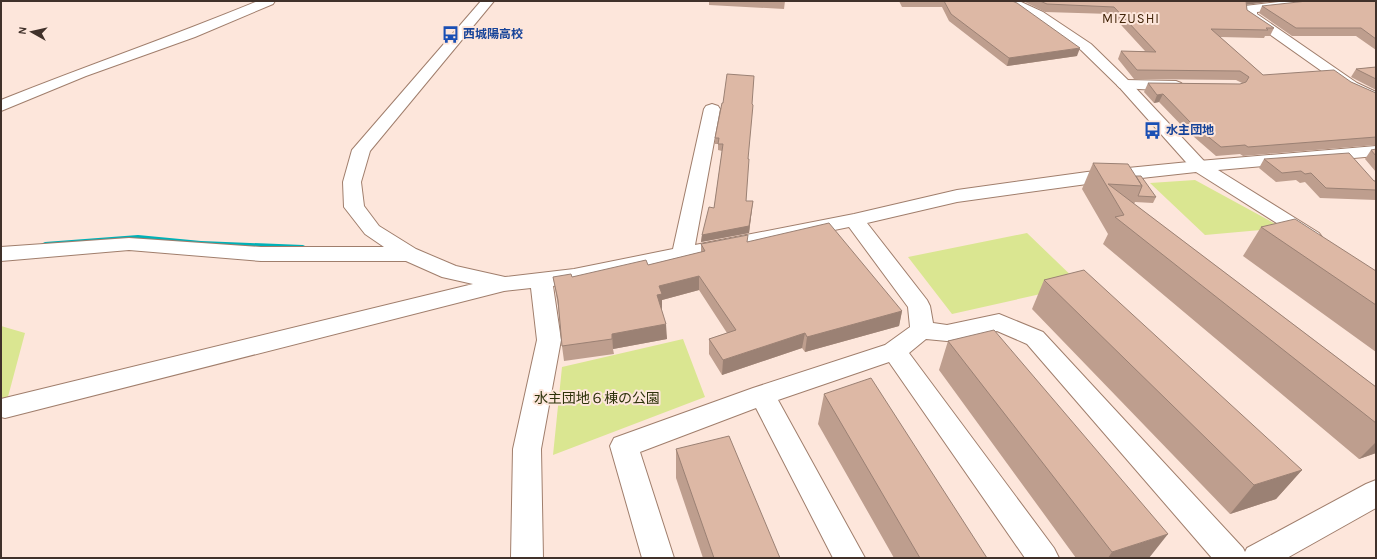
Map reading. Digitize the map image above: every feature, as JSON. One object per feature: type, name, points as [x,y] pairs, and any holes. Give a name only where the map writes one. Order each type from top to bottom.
[{"type":"street","points":[[1,106],[81,73],[190,34],[269,1]]},
{"type":"street","points":[[488,1],[361,150],[352,182],[354,207],[372,230],[409,254],[450,272],[505,284]]},
{"type":"street","points":[[1009,1],[1038,15],[1086,47],[1125,85],[1199,166],[1328,247]]},
{"type":"street","points":[[1311,1],[1314,2],[1250,9],[1251,16],[1352,86],[1376,98]]},
{"type":"street","points":[[1125,85],[1189,86]]},
{"type":"street","points":[[683,254],[712,109]]},
{"type":"street","points":[[5,408],[505,284],[574,276],[854,220],[957,196],[1087,178],[1199,166],[1376,151]]},
{"type":"street","points":[[1349,154],[1363,170]]},
{"type":"street","points":[[854,220],[919,306],[922,330]]},
{"type":"street","points":[[1,254],[129,244],[261,254],[409,254]]},
{"type":"street","points":[[527,558],[527,449],[549,340],[541,280]]},
{"type":"street","points":[[658,558],[624,446],[762,395],[894,351],[922,330],[947,334],[999,322],[1035,338],[1232,558]]},
{"type":"street","points":[[894,351],[1042,558]]},
{"type":"street","points":[[762,395],[849,558]]},
{"type":"street","points":[[1258,558],[1376,493]]},
{"type":"green space","points":[[1195,180],[1283,228],[1205,235],[1150,183]]},
{"type":"green space","points":[[1027,233],[1081,285],[952,314],[908,257]]},
{"type":"green space","points":[[1,326],[25,333],[5,408],[1,414]]},
{"type":"green space","name":"水主団地６棟の公園","points":[[683,339],[705,397],[553,455],[562,367]]},
{"type":"building","points":[[944,1],[1012,1],[1080,48],[1009,58],[951,14]]},
{"type":"building","points":[[1040,1],[1246,1],[1247,10],[1274,28],[1266,28],[1268,30],[1211,29],[1263,75],[1334,70],[1351,82],[1376,93],[1376,137],[1248,147],[1245,145],[1221,147],[1190,122],[1163,94],[1157,95],[1148,83],[1240,84],[1246,82],[1249,77],[1240,71],[1137,70],[1121,51],[1156,52],[1114,7],[1047,4]]},
{"type":"building","points":[[1307,1],[1376,1],[1376,39],[1361,28],[1296,28],[1262,6]]},
{"type":"building","points":[[1376,67],[1376,79],[1356,69]]},
{"type":"building","points":[[727,74],[754,76],[746,201],[753,201],[749,226],[702,235],[709,207],[714,208],[723,144],[718,144],[719,138],[715,138],[723,103]]},
{"type":"building","points":[[1376,149],[1376,156],[1371,150]]},
{"type":"building","points":[[1349,153],[1374,181],[1376,181],[1376,190],[1326,188],[1311,173],[1305,174],[1301,171],[1282,173],[1264,159]]},
{"type":"building","points":[[1093,163],[1128,164],[1142,186],[1108,184],[1376,387],[1376,423],[1115,217],[1124,215]]},
{"type":"building","points":[[1136,176],[1141,176],[1156,197],[1138,196],[1142,186]]},
{"type":"building","points":[[1295,219],[1376,271],[1376,305],[1261,227]]},
{"type":"building","points":[[829,223],[902,311],[807,337],[805,333],[723,360],[709,339],[736,330],[699,276],[659,286],[662,294],[657,295],[666,324],[612,334],[612,339],[562,346],[558,300],[553,277],[571,274],[572,277],[646,260],[648,265],[705,251],[701,244],[748,235],[747,242]]},
{"type":"building","points":[[1084,270],[1302,470],[1254,485],[1044,280]]},
{"type":"building","points":[[994,330],[1168,534],[1112,552],[948,341]]},
{"type":"building","points":[[871,378],[987,558],[920,558],[824,394]]},
{"type":"building","points":[[729,436],[780,558],[714,558],[676,449]]},
{"type":"waterway","points":[[45,244],[138,237],[201,243],[303,247]]},
{"type":"place","name":"西城陽高校","points":[[450,34]]},
{"type":"place","name":"水主団地","points":[[1153,130]]},
{"type":"district","name":"MIZUSHI","points":[[1131,18]]}]
